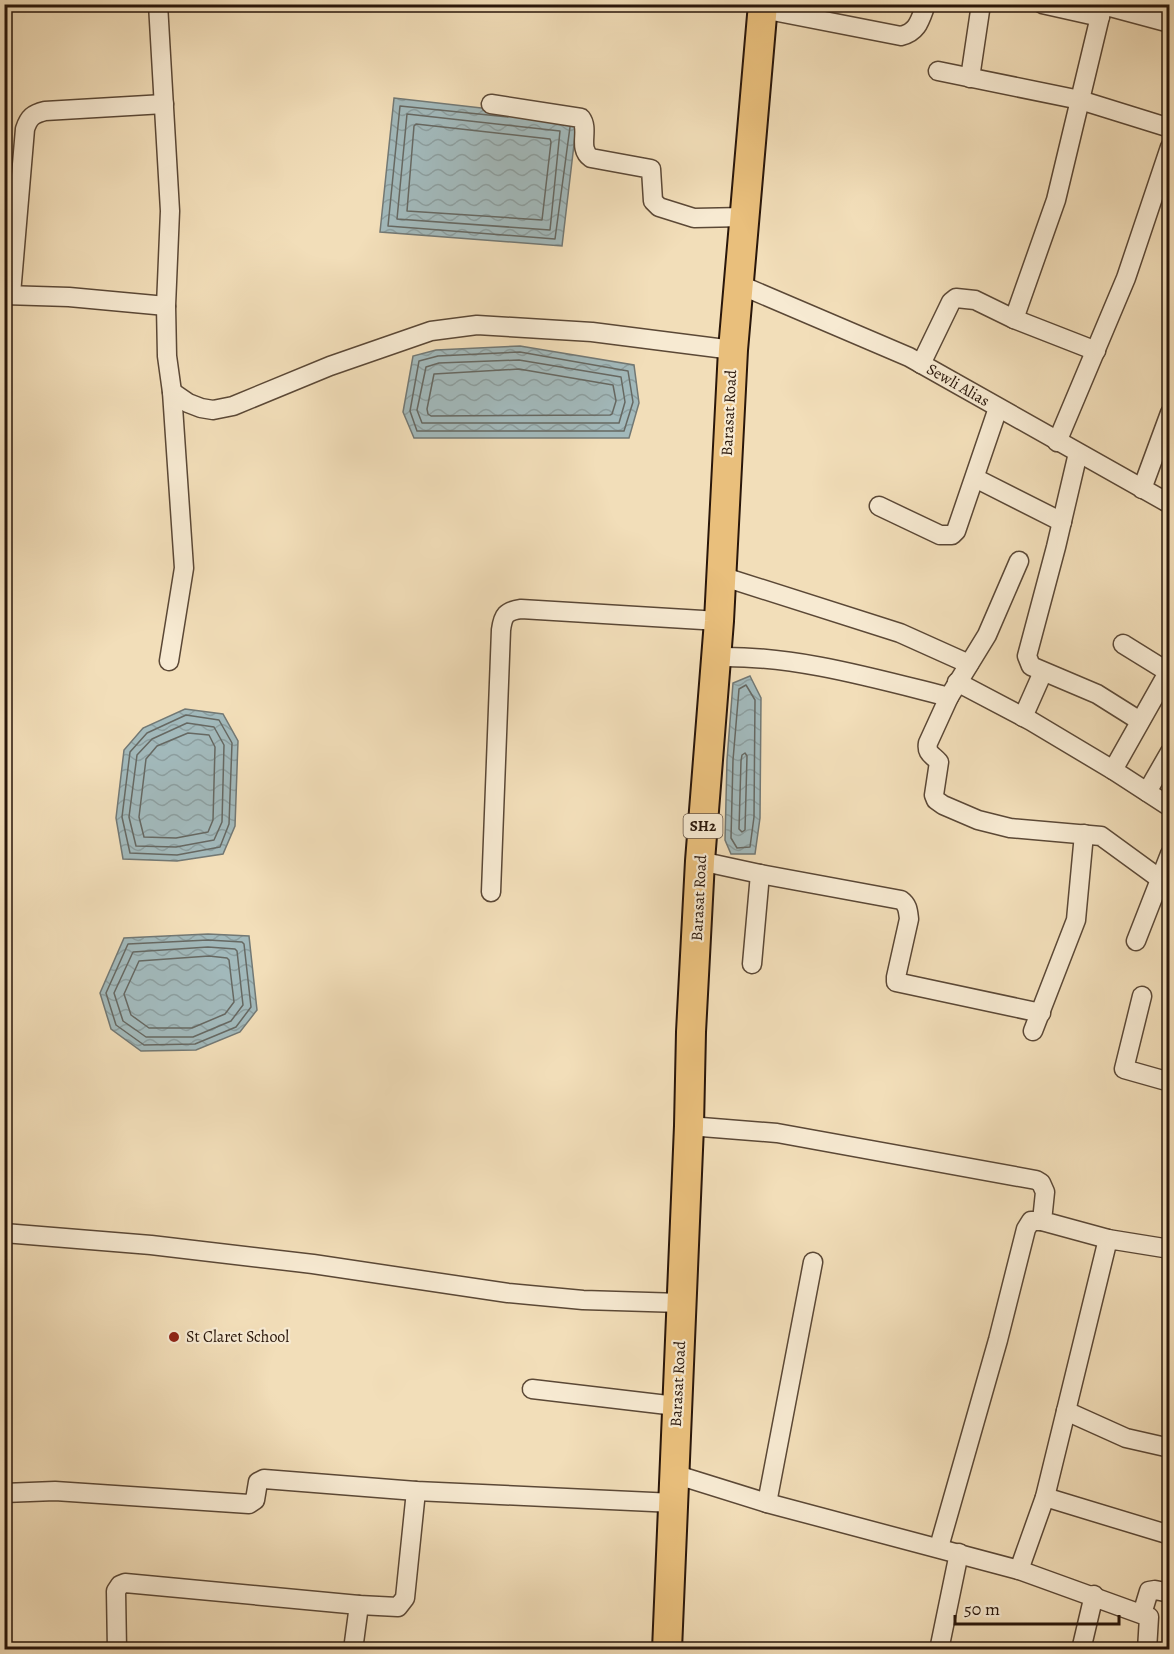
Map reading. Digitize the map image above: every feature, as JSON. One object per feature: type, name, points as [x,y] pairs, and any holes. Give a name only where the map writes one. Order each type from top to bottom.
[{"type":"main road","name":"Barasat Road","points":[[667,1650],[691,1032],[700,861],[719,621],[733,350],[763,7]]},
{"type":"street","points":[[158,4],[170,211],[166,306],[167,356],[172,392],[184,568],[169,661]]},
{"type":"street","points":[[763,7],[901,36],[910,34],[918,27],[926,4]]},
{"type":"street","points":[[970,78],[981,4]]},
{"type":"street","points":[[1049,5],[1102,9],[1170,23]]},
{"type":"street","points":[[1014,319],[1056,200],[1102,9]]},
{"type":"street","points":[[938,71],[1080,100],[1170,128]]},
{"type":"street","points":[[164,104],[45,111],[28,118],[8,295],[69,297],[166,306]]},
{"type":"street","points":[[491,104],[581,118],[585,126],[584,151],[586,155],[591,158],[651,168],[653,201],[659,207],[694,218],[744,218]]},
{"type":"street","points":[[1057,442],[1126,278],[1170,147]]},
{"type":"street","name":"Sewli Alias","points":[[738,284],[921,364],[1170,504]]},
{"type":"street","points":[[921,364],[951,302],[956,298],[975,300],[1014,319],[1096,351]]},
{"type":"street","points":[[172,392],[188,403],[201,408],[213,410],[233,406],[330,366],[431,332],[477,325],[592,332],[733,350]]},
{"type":"street","points":[[879,506],[940,535],[952,535],[956,531],[998,408]]},
{"type":"street","points":[[1142,489],[1170,412]]},
{"type":"street","points":[[1078,453],[1027,656],[1031,666],[1096,694],[1140,721]]},
{"type":"street","points":[[975,478],[1062,522]]},
{"type":"street","points":[[1019,561],[987,635],[953,690],[927,748],[928,753],[939,762],[934,790],[936,800],[978,820],[1010,828],[1101,836],[1160,879]]},
{"type":"street","points":[[721,576],[892,631],[969,664]]},
{"type":"street","points":[[491,892],[503,617],[509,610],[521,609],[719,621]]},
{"type":"street","points":[[1113,770],[1169,672],[1123,644]]},
{"type":"street","points":[[716,657],[750,656],[953,690],[1023,717],[1170,807]]},
{"type":"street","points":[[1023,717],[1043,672]]},
{"type":"street","points":[[1147,792],[1170,752]]},
{"type":"street","points":[[1033,1031],[1076,920],[1084,834]]},
{"type":"street","points":[[1136,941],[1170,854]]},
{"type":"street","points":[[700,861],[901,900],[906,903],[909,919],[896,982],[1041,1013]]},
{"type":"street","points":[[752,964],[760,874]]},
{"type":"street","points":[[1142,996],[1124,1069],[1170,1082]]},
{"type":"street","points":[[689,1126],[777,1133],[1036,1180],[1041,1183],[1045,1192],[1042,1221]]},
{"type":"street","points":[[939,1547],[998,1340],[1026,1229],[1031,1221],[1042,1221],[1108,1239],[1170,1249]]},
{"type":"street","points":[[4,1233],[151,1245],[313,1264],[508,1293],[583,1300],[681,1303]]},
{"type":"street","points":[[1020,1570],[1045,1497],[1108,1239]]},
{"type":"street","points":[[767,1503],[813,1262]]},
{"type":"street","points":[[532,1389],[676,1406]]},
{"type":"street","points":[[1066,1411],[1126,1438],[1170,1448]]},
{"type":"street","points":[[674,1474],[767,1503],[1020,1570],[1094,1595],[1149,1617],[1147,1650]]},
{"type":"street","points":[[4,1493],[55,1491],[249,1504],[255,1500],[258,1482],[264,1479],[416,1491],[674,1503]]},
{"type":"street","points":[[117,1650],[116,1591],[120,1585],[125,1583],[359,1605],[398,1606],[405,1598],[416,1491]]},
{"type":"street","points":[[1045,1497],[1170,1534]]},
{"type":"street","points":[[939,1650],[959,1553]]},
{"type":"street","points":[[1142,1614],[1149,1591],[1170,1593]]},
{"type":"street","points":[[1080,1650],[1094,1595]]},
{"type":"street","points":[[353,1650],[359,1605]]},
{"type":"water","points":[[394,98],[577,119],[562,246],[380,232]]},
{"type":"water","points":[[520,346],[634,365],[639,403],[629,438],[414,438],[403,412],[413,356],[436,350]]},
{"type":"water","points":[[750,676],[761,698],[760,818],[755,854],[731,854],[725,840],[727,760],[733,683]]},
{"type":"water","points":[[185,709],[223,714],[238,741],[235,826],[223,854],[177,861],[123,859],[116,818],[124,750],[143,728]]},
{"type":"water","points":[[208,934],[249,936],[257,1010],[240,1032],[196,1050],[141,1051],[111,1029],[100,993],[124,938]]},
{"type":"place","name":"St Claret School","points":[[174,1337]]}]
